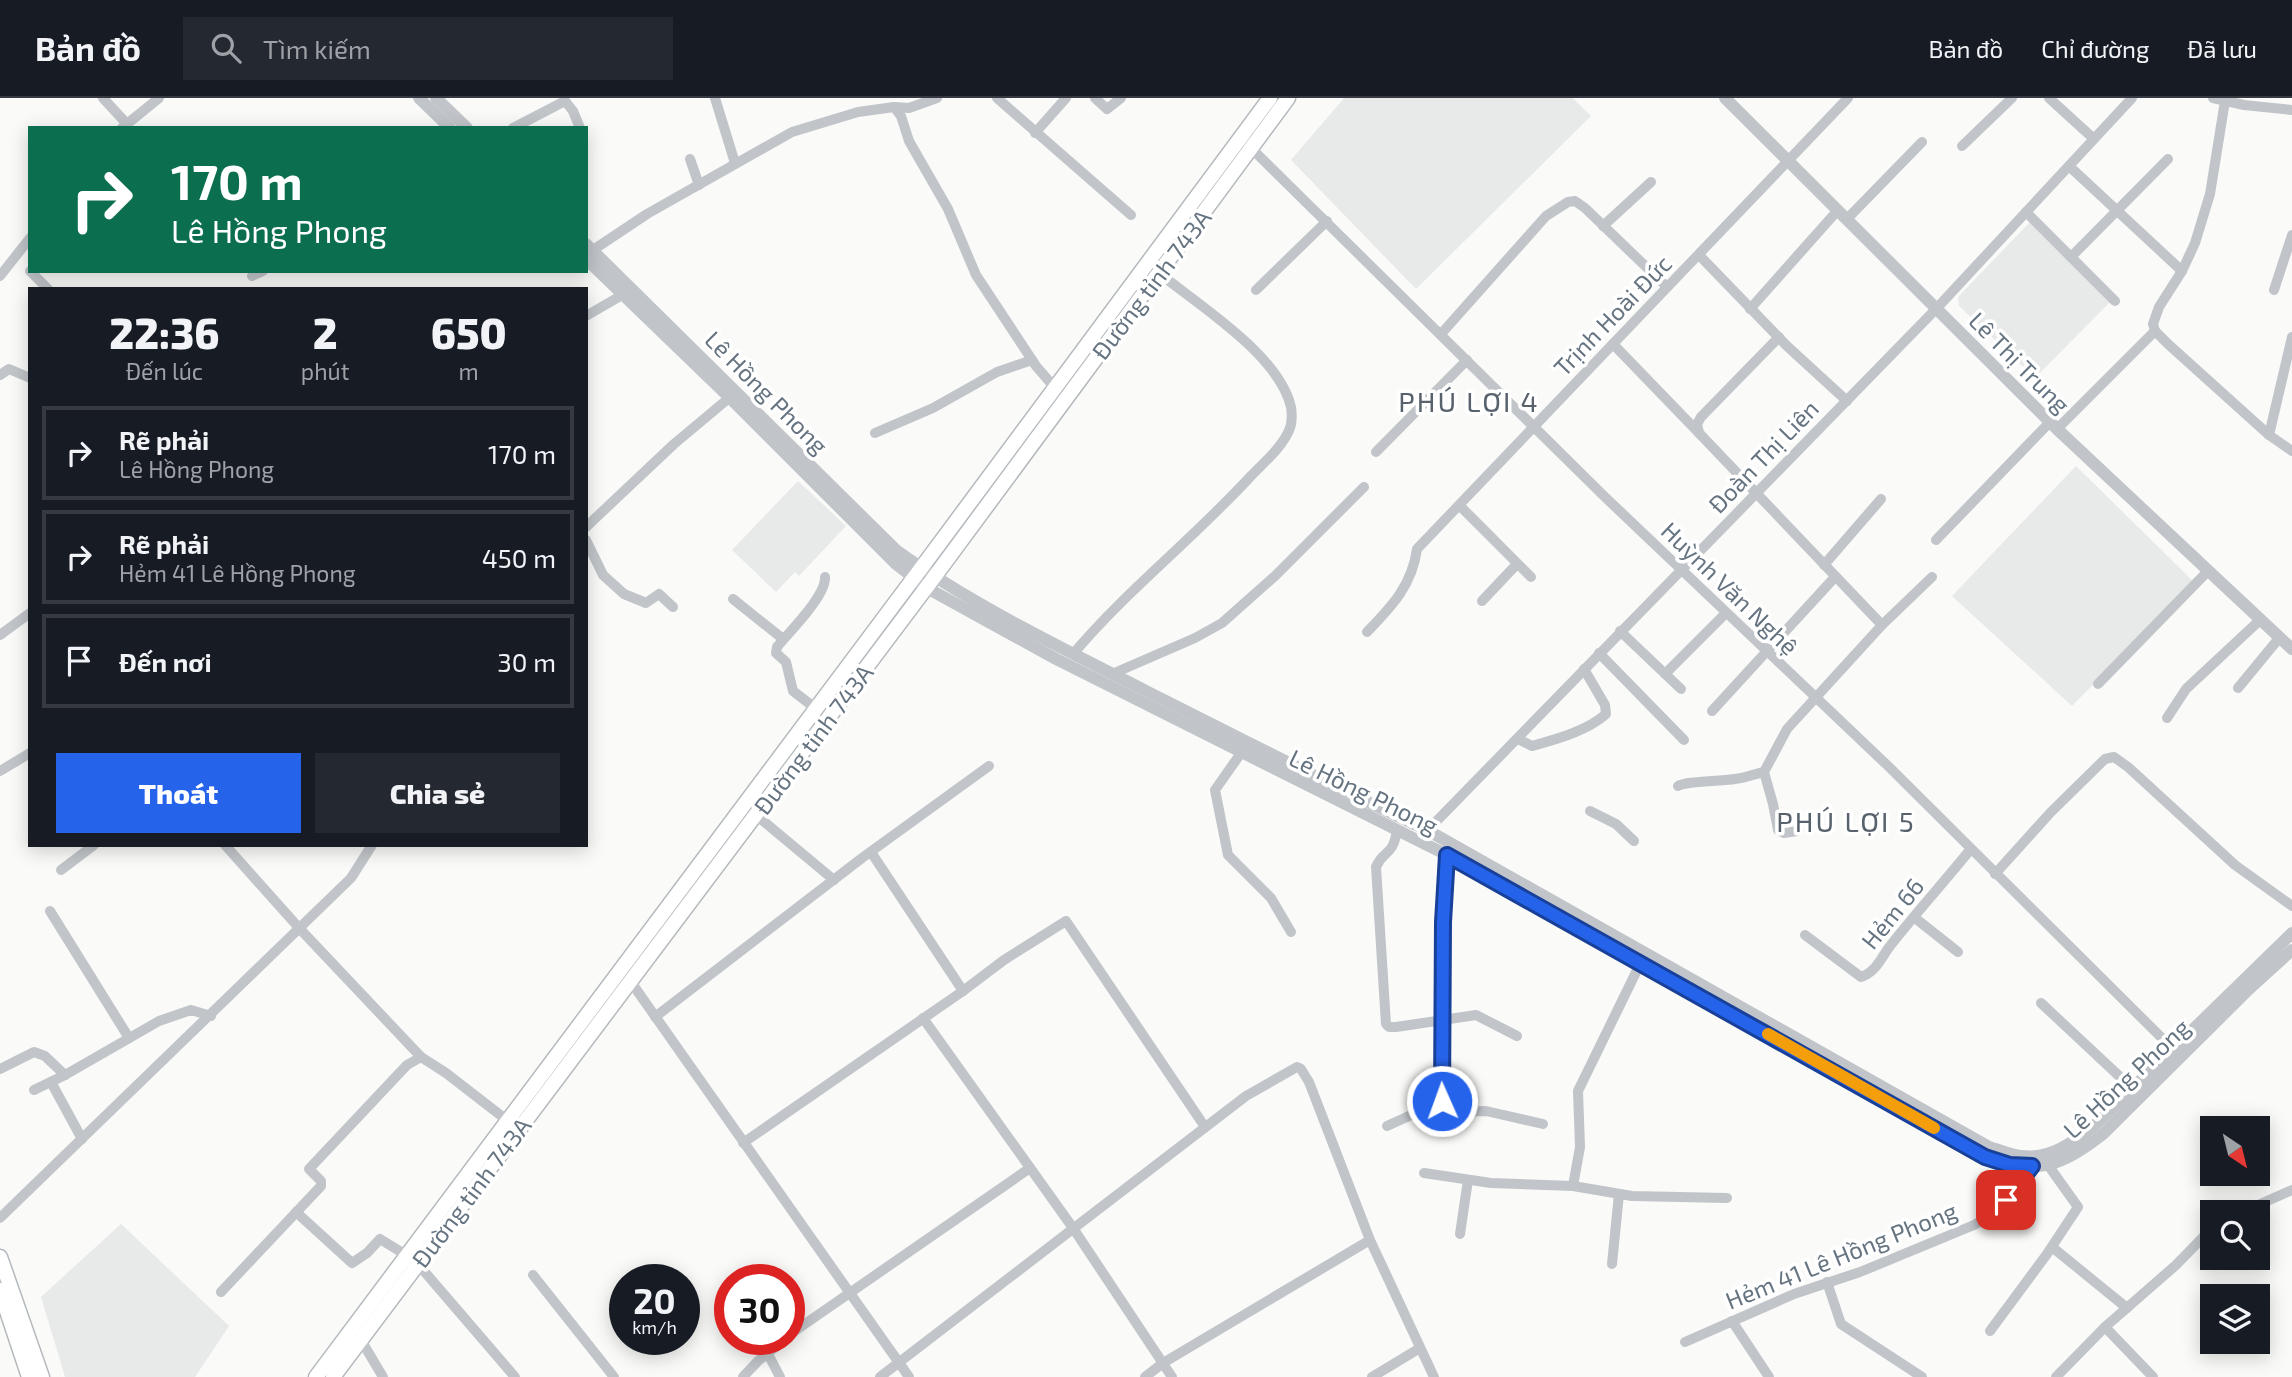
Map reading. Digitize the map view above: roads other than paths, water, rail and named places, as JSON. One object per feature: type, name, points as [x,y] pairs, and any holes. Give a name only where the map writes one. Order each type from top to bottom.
[{"type":"main road","name":"Đường tỉnh 743A","points":[[513,1125],[618,972],[1270,98]]},
{"type":"main road","name":"Đường tỉnh 743A","points":[[316,1377],[355,1336],[513,1125],[631,982],[931,582],[1288,98]]},
{"type":"main road","points":[[779,757],[792,767]]},
{"type":"main road","points":[[698,865],[711,875]]},
{"type":"main road","points":[[618,972],[631,982]]},
{"type":"main road","points":[[0,1257],[42,1377]]},
{"type":"main road","points":[[0,1290],[29,1377]]},
{"type":"main road","name":"Đường tỉnh 743A","points":[[333,1377],[355,1336]]},
{"type":"street","points":[[103,98],[124,126],[159,98]]},
{"type":"street","points":[[419,98],[448,126]]},
{"type":"street","points":[[436,98],[465,126]]},
{"type":"street","points":[[715,98],[735,163]]},
{"type":"street","points":[[588,251],[647,214],[792,132],[858,112],[894,107],[909,108],[937,98]]},
{"type":"street","points":[[997,98],[1131,215]]},
{"type":"street","points":[[1035,133],[1066,98]]},
{"type":"street","points":[[1095,98],[1105,108],[1111,108],[1121,98]]},
{"type":"street","name":"Lê Thị Trung","points":[[1725,98],[2053,425],[2292,649]]},
{"type":"street","name":"Trịnh Hoài Đức","points":[[1367,632],[1401,596],[1415,564],[1417,550],[1848,98]]},
{"type":"street","points":[[1962,146],[2012,98]]},
{"type":"street","points":[[2049,98],[2094,139]]},
{"type":"street","name":"Đoàn Thị Liên","points":[[1423,835],[1936,309],[2132,98]]},
{"type":"street","points":[[517,126],[568,99],[579,126]]},
{"type":"street","points":[[2292,110],[2219,100],[2210,194],[2195,243],[2182,271],[2159,307],[2153,324],[2155,331],[2269,435],[2292,451]]},
{"type":"street","points":[[894,107],[901,116],[909,141],[954,221],[976,275],[1032,360],[1055,388]]},
{"type":"street","name":"Huỳnh Văn Nghệ","points":[[1240,139],[1327,221],[1680,570],[1887,765],[2177,1053]]},
{"type":"street","points":[[1750,309],[1842,215],[1922,142]]},
{"type":"street","points":[[690,159],[699,185]]},
{"type":"street","points":[[2071,257],[2168,159]]},
{"type":"street","points":[[2069,166],[2182,271]]},
{"type":"street","points":[[1603,226],[1651,182]]},
{"type":"street","points":[[1441,334],[1546,216],[1568,202],[1575,201],[1667,286]]},
{"type":"street","points":[[2026,212],[2115,301]]},
{"type":"street","points":[[1256,290],[1327,221]]},
{"type":"street","points":[[2274,290],[2292,235]]},
{"type":"street","points":[[0,276],[28,240]]},
{"type":"street","name":"Lê Hồng Phong","points":[[588,251],[916,573],[1056,659],[1397,830],[1423,835],[1447,855],[1985,1157],[2010,1165],[2032,1166],[2048,1165],[2076,1154],[2103,1134],[2292,933]]},
{"type":"street","points":[[1699,255],[1750,309],[1847,401]]},
{"type":"street","points":[[15,257],[28,269]]},
{"type":"street","points":[[32,273],[46,287]]},
{"type":"street","points":[[1073,654],[1105,616],[1153,574],[1233,495],[1280,444],[1291,427],[1291,408],[1272,368],[1250,345],[1159,273]]},
{"type":"street","points":[[588,315],[627,292]]},
{"type":"street","points":[[1936,540],[2053,425],[2155,331]]},
{"type":"street","points":[[1699,433],[1697,424],[1701,417],[1779,337]]},
{"type":"street","points":[[2269,435],[2292,337]]},
{"type":"street","points":[[1613,344],[1882,625]]},
{"type":"street","points":[[875,432],[933,408],[997,372],[1032,360]]},
{"type":"street","points":[[1376,452],[1466,360]]},
{"type":"street","points":[[0,375],[9,369],[28,377]]},
{"type":"street","points":[[588,525],[674,444],[733,394]]},
{"type":"street","points":[[1112,674],[1195,638],[1222,623],[1275,576],[1364,487]]},
{"type":"street","points":[[1824,565],[1881,499]]},
{"type":"street","points":[[1460,506],[1531,577]]},
{"type":"street","points":[[588,544],[603,575],[624,594],[646,603],[659,594],[673,607]]},
{"type":"street","points":[[1482,601],[1517,564]]},
{"type":"street","points":[[2098,684],[2208,571]]},
{"type":"street","points":[[815,708],[793,691],[786,662],[776,653],[776,647],[817,601],[826,584],[825,577]]},
{"type":"street","points":[[1712,711],[1835,577]]},
{"type":"street","points":[[1797,831],[1784,833],[1778,830],[1764,772],[1787,729],[1882,625],[1932,577]]},
{"type":"street","name":"Lê Hồng Phong","points":[[931,582],[1358,798],[1989,1147],[2022,1157],[2046,1154],[2071,1145],[2292,950]]},
{"type":"street","points":[[733,599],[783,639]]},
{"type":"street","points":[[1665,674],[1726,613]]},
{"type":"street","points":[[0,635],[28,614]]},
{"type":"street","points":[[2167,718],[2186,689],[2260,620]]},
{"type":"street","points":[[1620,631],[1681,689]]},
{"type":"street","points":[[2238,688],[2280,638]]},
{"type":"street","points":[[1599,653],[1684,740]]},
{"type":"street","points":[[1518,738],[1532,746],[1552,741],[1575,732],[1606,714],[1605,705],[1584,669]]},
{"type":"street","points":[[0,771],[28,753]]},
{"type":"street","points":[[1241,753],[1216,790],[1228,855],[1271,898],[1291,932]]},
{"type":"street","points":[[1995,874],[2060,803],[2105,759],[2114,757],[2235,865],[2292,906]]},
{"type":"street","points":[[655,1017],[871,852],[989,766]]},
{"type":"street","points":[[1678,786],[1683,783],[1739,779],[1764,772]]},
{"type":"street","points":[[1590,811],[1616,824],[1634,841]]},
{"type":"street","points":[[756,815],[834,880]]},
{"type":"street","points":[[1397,830],[1392,850],[1378,861],[1376,867],[1386,1024],[1396,1027],[1476,1015],[1517,1036]]},
{"type":"street","points":[[61,870],[91,847]]},
{"type":"street","points":[[227,847],[299,929],[421,1057],[513,1125]]},
{"type":"street","points":[[0,1218],[351,878],[371,847]]},
{"type":"street","name":"Hẻm 66","points":[[1805,935],[1861,977],[1874,970],[1890,946],[1970,850]]},
{"type":"street","points":[[871,852],[963,991]]},
{"type":"street","points":[[1447,855],[1443,922],[1442,1101],[1452,1112],[1486,1111],[1543,1124]]},
{"type":"street","points":[[50,911],[129,1038]]},
{"type":"street","points":[[1915,918],[1958,952]]},
{"type":"street","points":[[743,1143],[1004,960],[1066,921],[1205,1128]]},
{"type":"street","points":[[1573,1186],[1580,1147],[1578,1091],[1641,962]]},
{"type":"street","points":[[631,982],[909,1377]]},
{"type":"street","points":[[2042,1003],[2133,1089]]},
{"type":"street","points":[[34,1090],[159,1021],[191,1010],[211,1016]]},
{"type":"street","points":[[923,1018],[1073,1228],[1172,1377]]},
{"type":"street","points":[[0,1069],[34,1052],[45,1056],[65,1075]]},
{"type":"street","points":[[221,1292],[322,1184],[309,1168],[407,1065],[421,1057]]},
{"type":"street","points":[[880,1377],[1246,1096],[1291,1069],[1301,1069],[1309,1082],[1370,1240],[1434,1377]]},
{"type":"street","points":[[51,1082],[82,1139]]},
{"type":"street","points":[[1387,1126],[1442,1101]]},
{"type":"street","points":[[1990,1331],[2078,1207],[2048,1165]]},
{"type":"street","name":"Hẻm 41 Lê Hồng Phong","points":[[1685,1342],[1794,1294],[1873,1267],[1974,1225],[1996,1212],[2032,1166]]},
{"type":"street","points":[[805,1325],[1030,1168]]},
{"type":"street","points":[[1424,1174],[1468,1180],[1573,1186],[1619,1194],[1727,1198]]},
{"type":"street","points":[[1460,1234],[1468,1180]]},
{"type":"street","points":[[2270,1200],[2292,1190]]},
{"type":"street","points":[[1612,1264],[1619,1194]]},
{"type":"street","points":[[296,1212],[352,1263],[359,1260],[380,1239],[412,1259],[515,1377]]},
{"type":"street","points":[[1145,1377],[1163,1363],[1370,1240]]},
{"type":"street","points":[[2056,1377],[2105,1327],[2200,1240]]},
{"type":"street","points":[[2052,1247],[2127,1308]]},
{"type":"street","points":[[533,1275],[614,1377]]},
{"type":"street","points":[[1827,1282],[1841,1324],[1922,1377]]},
{"type":"street","points":[[1732,1321],[1769,1377]]},
{"type":"street","points":[[2105,1327],[2153,1377]]},
{"type":"street","points":[[355,1336],[383,1377]]},
{"type":"street","points":[[1371,1377],[1420,1348]]},
{"type":"street","points":[[743,1377],[767,1355]]},
{"type":"street","points":[[769,1355],[780,1377]]},
{"type":"district","name":"PHÚ LỢI 4","points":[[1469,401]]},
{"type":"district","name":"PHÚ LỢI 5","points":[[1846,821]]}]
